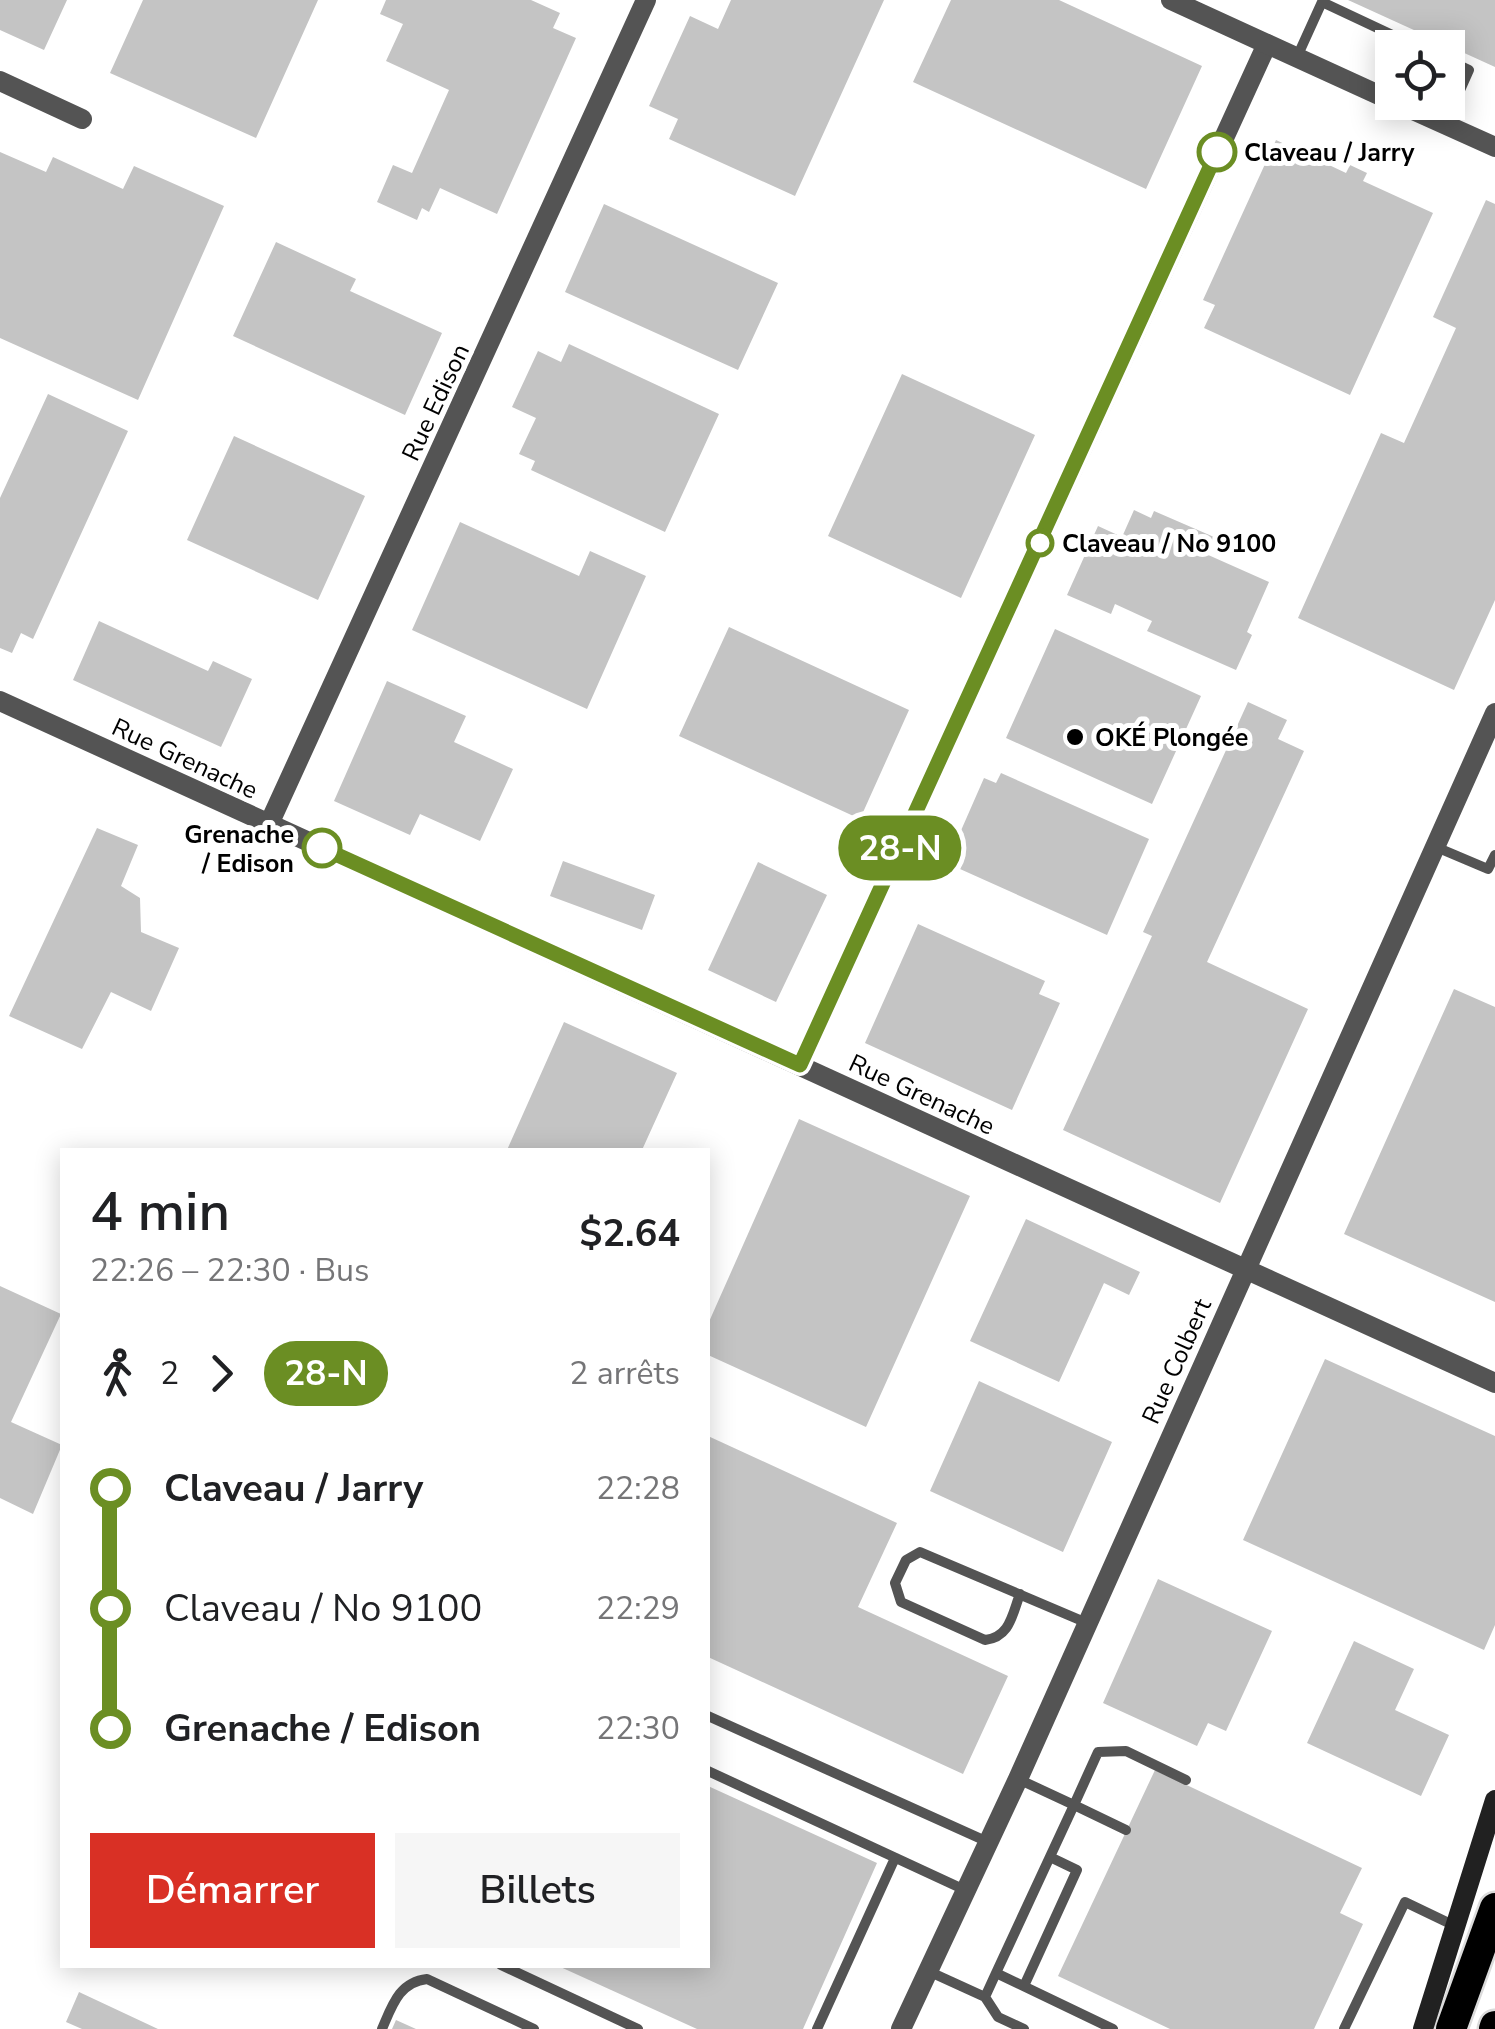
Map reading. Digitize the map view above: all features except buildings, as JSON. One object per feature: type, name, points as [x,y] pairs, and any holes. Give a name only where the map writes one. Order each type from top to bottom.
[{"type":"highway","points":[[1451,2029],[1495,1908]]},
{"type":"main road","points":[[1424,2029],[1495,1800]]},
{"type":"street","name":"Rue Edison","points":[[269,824],[646,0]]},
{"type":"street","points":[[1171,0],[1375,93]]},
{"type":"street","points":[[800,1065],[1267,44]]},
{"type":"street","points":[[0,82],[82,119]]},
{"type":"street","points":[[1435,120],[1495,148]]},
{"type":"street","name":"Rue Grenache","points":[[0,701],[1495,1383]]},
{"type":"street","name":"Rue Colbert","points":[[902,2029],[1434,846],[1487,750],[1495,712]]},
{"type":"lane","points":[[1297,57],[1322,1],[1382,30]]},
{"type":"lane","points":[[1444,124],[1446,120]]},
{"type":"lane","points":[[1434,846],[1488,869],[1495,855]]},
{"type":"lane","points":[[1020,1594],[1006,1632],[985,1640],[901,1602],[895,1583],[906,1560],[920,1552],[1020,1594],[1087,1623]]},
{"type":"lane","points":[[710,1717],[988,1842]]},
{"type":"lane","points":[[985,1998],[1098,1752],[1126,1751],[1186,1780]]},
{"type":"lane","points":[[710,1772],[966,1891]]},
{"type":"lane","points":[[1018,1778],[1126,1830]]},
{"type":"lane","points":[[1024,1986],[1077,1870],[1050,1857]]},
{"type":"lane","points":[[817,2029],[895,1858]]},
{"type":"lane","points":[[1344,2029],[1404,1902],[1455,1926]]},
{"type":"lane","points":[[507,1968],[638,2029]]},
{"type":"lane","points":[[928,1971],[985,1998],[998,2017],[1024,2029]]},
{"type":"lane","points":[[996,1974],[1113,2029]]},
{"type":"lane","points":[[382,2029],[397,1995],[415,1980],[426,1979],[534,2029]]},
{"type":"bus line","name":"28-N","points":[[322,848],[800,1065],[1217,152]]},
{"type":"place","name":"Claveau / Jarry","points":[[1217,152]]},
{"type":"place","name":"Claveau / No 9100","points":[[1040,543]]},
{"type":"place","name":"OKÉ Plongée","points":[[1075,737]]},
{"type":"place","name":"Grenache / Edison","points":[[322,848]]}]
